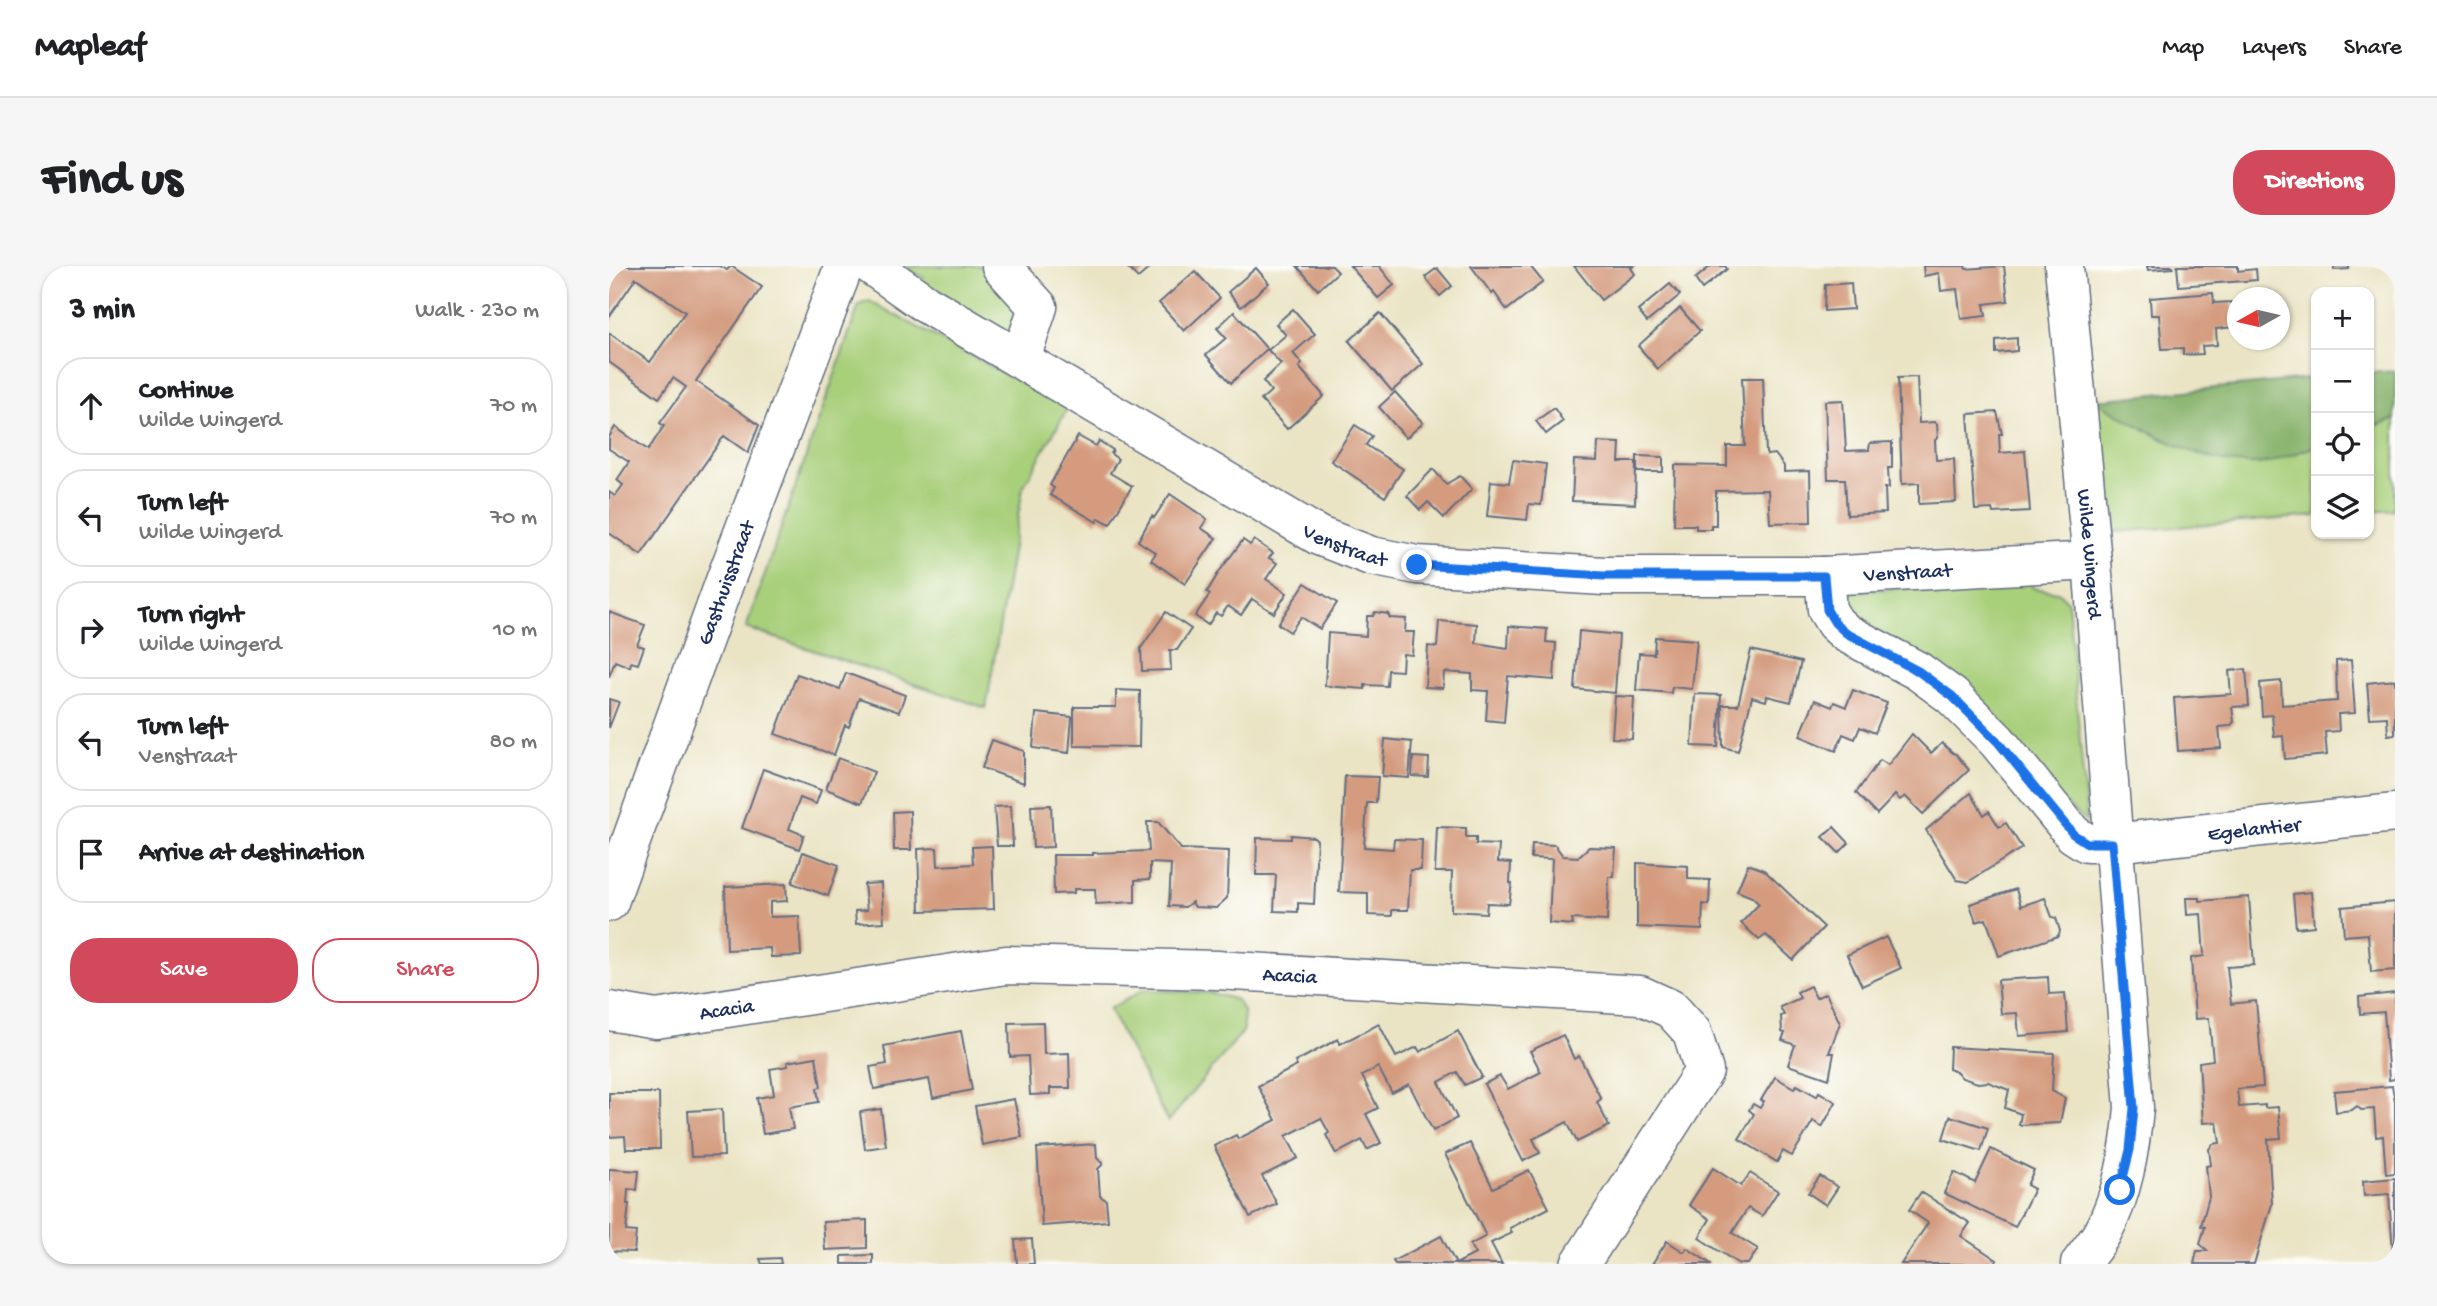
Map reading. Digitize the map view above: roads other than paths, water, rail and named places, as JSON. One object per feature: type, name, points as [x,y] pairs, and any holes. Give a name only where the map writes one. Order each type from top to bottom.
[{"type":"street","name":"Gasthuisstraat","points":[[609,902],[720,594],[844,266]]},
{"type":"street","name":"Venstraat","points":[[872,266],[926,304],[1319,536],[1371,556],[1417,565],[1604,576],[1824,576],[2092,561]]},
{"type":"street","points":[[1001,266],[1038,307],[1021,358]]},
{"type":"street","name":"Wilde Wingerd","points":[[2064,266],[2092,561],[2134,1108],[2130,1150],[2120,1190],[2102,1233],[2080,1264]]},
{"type":"street","points":[[1824,576],[1827,610],[1840,628],[1918,671],[1952,696],[1997,741],[2073,834],[2087,843],[2112,843]]},
{"type":"street","name":"Egelantier","points":[[2112,843],[2395,813]]},
{"type":"street","name":"Acacia","points":[[609,1011],[656,1019],[1006,965],[1217,970],[1640,995],[1671,1009],[1692,1032],[1704,1071],[1580,1264]]}]
